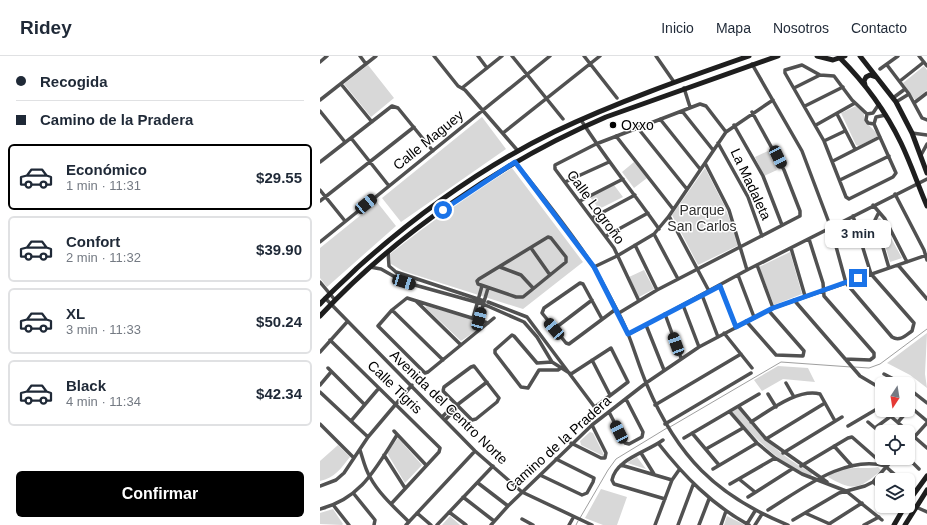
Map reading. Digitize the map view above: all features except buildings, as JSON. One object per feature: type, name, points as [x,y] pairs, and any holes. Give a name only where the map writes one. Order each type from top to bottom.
[{"type":"main road","points":[[320,304],[384,244],[403,229],[462,187],[518,151],[581,120],[674,82],[749,56]]},
{"type":"main road","points":[[320,316],[388,251],[443,210],[515,162],[585,126],[684,88],[778,56]]},
{"type":"main road","points":[[817,56],[826,59],[843,57],[865,85],[886,115],[901,143],[927,206]]},
{"type":"main road","points":[[860,56],[894,100],[912,133],[927,173]]},
{"type":"main road","points":[[865,85],[864,80],[866,77],[870,75],[876,77]]},
{"type":"main road","points":[[915,492],[927,476]]},
{"type":"main road","points":[[906,525],[927,490]]},
{"type":"main road","points":[[894,525],[901,513]]},
{"type":"street","points":[[320,62],[328,56]]},
{"type":"street","points":[[360,56],[366,64]]},
{"type":"street","points":[[320,100],[376,56]]},
{"type":"street","points":[[434,56],[458,86],[462,88],[518,151]]},
{"type":"street","points":[[478,56],[487,68]]},
{"type":"street","points":[[462,88],[502,56]]},
{"type":"street","points":[[512,56],[563,119]]},
{"type":"street","name":"Calle Maguey","points":[[320,242],[550,56]]},
{"type":"street","points":[[584,56],[617,98]]},
{"type":"street","points":[[503,133],[600,56]]},
{"type":"street","points":[[656,56],[674,82]]},
{"type":"street","points":[[880,70],[898,56]]},
{"type":"street","points":[[919,56],[927,66]]},
{"type":"street","points":[[900,81],[924,62]]},
{"type":"street","points":[[752,64],[802,152],[831,228],[846,283],[892,337],[898,339],[912,331],[914,326],[871,274],[853,216]]},
{"type":"street","points":[[878,104],[875,115],[874,124],[895,171],[893,177],[849,199],[846,197],[833,161],[816,124],[784,71],[802,65],[820,75],[834,76],[855,103],[867,114],[875,115],[886,115]]},
{"type":"street","points":[[887,65],[909,94],[922,118],[927,120]]},
{"type":"street","points":[[794,88],[820,75]]},
{"type":"street","points":[[341,84],[372,122]]},
{"type":"street","points":[[805,106],[843,87]]},
{"type":"street","points":[[684,88],[690,107]]},
{"type":"street","points":[[894,100],[905,89]]},
{"type":"street","points":[[914,103],[927,93]]},
{"type":"street","points":[[894,100],[909,94]]},
{"type":"street","points":[[594,267],[617,256],[654,234],[669,216],[686,188],[726,132],[752,112],[773,100]]},
{"type":"street","points":[[816,124],[855,103]]},
{"type":"street","points":[[596,144],[690,107],[702,104],[706,106],[726,132]]},
{"type":"street","points":[[320,162],[392,106],[398,108],[433,151]]},
{"type":"street","points":[[320,111],[345,142]]},
{"type":"street","points":[[682,111],[713,150]]},
{"type":"street","points":[[619,313],[657,290],[798,218],[800,214],[784,170],[752,112]]},
{"type":"street","points":[[837,114],[855,149]]},
{"type":"street","points":[[867,114],[866,120],[874,124]]},
{"type":"street","points":[[660,119],[700,170]]},
{"type":"street","points":[[581,120],[596,144],[636,195],[659,229]]},
{"type":"street","points":[[734,125],[763,176],[782,225]]},
{"type":"street","points":[[320,201],[414,127]]},
{"type":"street","points":[[638,127],[686,188]]},
{"type":"street","points":[[824,141],[845,131]]},
{"type":"street","points":[[912,133],[927,135]]},
{"type":"street","points":[[616,136],[673,209]]},
{"type":"street","points":[[833,161],[880,137]]},
{"type":"street","points":[[350,138],[389,186]]},
{"type":"street","name":"La Madaleta","points":[[718,143],[748,197],[762,236]]},
{"type":"street","name":"Calle Logroño","points":[[596,144],[556,164],[555,169],[606,236],[639,301]]},
{"type":"street","points":[[921,155],[927,144]]},
{"type":"street","points":[[840,180],[889,156]]},
{"type":"street","points":[[515,162],[594,267],[619,313],[655,405],[670,433],[692,462],[711,480],[755,511],[788,525]]},
{"type":"street","points":[[565,182],[609,162]]},
{"type":"street","points":[[705,163],[729,210],[742,247],[747,270]]},
{"type":"street","points":[[628,334],[709,292],[747,270],[927,178]]},
{"type":"street","points":[[580,201],[623,179]]},
{"type":"street","points":[[320,190],[345,221]]},
{"type":"street","points":[[895,194],[926,255],[927,260]]},
{"type":"street","points":[[592,218],[636,195]]},
{"type":"street","points":[[873,205],[885,219],[907,262]]},
{"type":"street","points":[[879,212],[875,220],[889,268]]},
{"type":"street","points":[[606,236],[648,213]]},
{"type":"street","points":[[669,216],[709,292]]},
{"type":"street","points":[[654,234],[678,279]]},
{"type":"street","points":[[550,237],[566,257],[566,262],[533,288],[527,295],[520,298],[478,284],[477,281],[531,248],[550,237]]},
{"type":"street","points":[[809,239],[823,283],[825,298],[874,353],[874,357],[870,360],[845,359]]},
{"type":"street","points":[[635,245],[657,290]]},
{"type":"street","points":[[531,248],[550,275]]},
{"type":"street","points":[[791,248],[805,296]]},
{"type":"street","points":[[388,251],[388,263],[391,269],[406,276],[478,301]]},
{"type":"street","name":"Camino de la Pradera","points":[[491,525],[571,443],[646,383],[681,358],[746,321],[773,308],[926,255]]},
{"type":"street","points":[[757,265],[773,308]]},
{"type":"street","points":[[898,265],[927,299]]},
{"type":"street","points":[[500,267],[521,275],[533,288]]},
{"type":"street","points":[[369,268],[377,268],[404,282],[485,302],[528,317],[595,408],[628,382],[611,348],[571,374]]},
{"type":"street","points":[[386,272],[391,269]]},
{"type":"street","points":[[738,275],[754,317]]},
{"type":"street","points":[[320,282],[333,302]]},
{"type":"street","points":[[602,319],[583,284],[580,282],[544,308],[542,313],[566,343],[569,344],[616,309]]},
{"type":"street","points":[[473,318],[482,286]]},
{"type":"street","points":[[720,286],[736,327]]},
{"type":"street","points":[[479,319],[488,288]]},
{"type":"street","points":[[702,295],[718,337]]},
{"type":"street","name":"Avenida del Centro Norte","points":[[325,298],[333,302],[348,322],[476,451],[522,492],[584,523],[592,525]]},
{"type":"street","points":[[488,323],[411,299],[404,300],[392,310],[378,326],[426,373],[443,360],[461,345],[488,323],[494,318]]},
{"type":"street","points":[[554,329],[592,300]]},
{"type":"street","points":[[794,300],[855,371],[863,379],[875,385]]},
{"type":"street","points":[[416,301],[461,345]]},
{"type":"street","points":[[485,302],[524,322],[537,337],[552,362],[571,374]]},
{"type":"street","points":[[683,305],[699,347]]},
{"type":"street","points":[[392,310],[443,360]]},
{"type":"street","points":[[746,321],[774,353],[779,356],[797,357],[804,354],[804,351],[769,311]]},
{"type":"street","points":[[665,314],[681,358]]},
{"type":"street","points":[[320,352],[348,322]]},
{"type":"street","points":[[646,325],[664,370]]},
{"type":"street","points":[[724,333],[752,368]]},
{"type":"street","points":[[552,362],[536,363],[514,336],[495,350],[495,353],[516,382],[524,389],[528,388],[539,370],[558,370],[561,368]]},
{"type":"street","name":"Calle Tigris","points":[[330,340],[438,446],[439,452],[426,465]]},
{"type":"street","points":[[655,405],[741,354]]},
{"type":"street","points":[[592,360],[610,395]]},
{"type":"street","points":[[470,367],[476,367],[487,382],[498,396],[499,400],[476,419],[470,419],[444,393],[443,389],[470,367]]},
{"type":"street","points":[[328,368],[364,404]]},
{"type":"street","points":[[320,385],[332,372]]},
{"type":"street","points":[[665,425],[751,373]]},
{"type":"street","points":[[884,374],[890,377]]},
{"type":"street","points":[[444,418],[456,409],[457,405],[487,382]]},
{"type":"street","points":[[786,383],[794,397]]},
{"type":"street","points":[[320,486],[336,480],[395,403],[412,385]]},
{"type":"street","points":[[351,421],[379,388]]},
{"type":"street","points":[[320,392],[368,437]]},
{"type":"street","points":[[751,422],[803,393],[818,393],[821,395],[835,421]]},
{"type":"street","points":[[684,438],[760,394]]},
{"type":"street","points":[[768,394],[776,407]]},
{"type":"street","points":[[915,394],[927,403]]},
{"type":"street","points":[[609,412],[625,443],[629,444],[642,437],[643,432],[626,399]]},
{"type":"street","points":[[766,439],[825,403]]},
{"type":"street","points":[[739,407],[766,439],[783,453],[820,477],[828,484]]},
{"type":"street","points":[[848,426],[875,410]]},
{"type":"street","points":[[730,412],[742,428],[775,458],[792,469],[846,491],[882,520]]},
{"type":"street","points":[[915,412],[926,422],[915,436]]},
{"type":"street","points":[[878,425],[889,414],[901,425]]},
{"type":"street","points":[[783,453],[842,417]]},
{"type":"street","points":[[898,422],[902,417]]},
{"type":"street","points":[[868,422],[875,428]]},
{"type":"street","points":[[320,424],[354,458]]},
{"type":"street","points":[[571,443],[601,458],[605,458],[606,453],[592,425]]},
{"type":"street","points":[[706,450],[742,428]]},
{"type":"street","points":[[391,504],[426,465],[394,431]]},
{"type":"street","points":[[692,433],[719,465]]},
{"type":"street","points":[[320,509],[334,506],[354,494],[369,476],[397,435]]},
{"type":"street","points":[[801,466],[852,437],[894,473]]},
{"type":"street","points":[[915,438],[927,447]]},
{"type":"street","points":[[663,440],[621,464],[612,478],[614,484],[665,499]]},
{"type":"street","points":[[658,443],[693,485],[726,511],[748,524],[755,511]]},
{"type":"street","points":[[713,469],[757,443]]},
{"type":"street","points":[[834,446],[852,466]]},
{"type":"street","points":[[360,450],[369,476],[408,523],[476,451]]},
{"type":"street","points":[[641,453],[654,474]]},
{"type":"street","points":[[384,455],[405,488]]},
{"type":"street","points":[[730,484],[775,458]]},
{"type":"street","points":[[540,475],[582,495],[587,494],[594,478],[556,459]]},
{"type":"street","points":[[621,464],[672,480]]},
{"type":"street","points":[[768,510],[820,477],[835,470],[852,466],[877,464],[886,466]]},
{"type":"street","points":[[915,464],[919,468]]},
{"type":"street","points":[[437,525],[493,466]]},
{"type":"street","points":[[793,520],[839,493],[865,486],[873,482],[880,476],[886,466]]},
{"type":"street","points":[[748,497],[792,469]]},
{"type":"street","points":[[655,525],[672,480],[679,470]]},
{"type":"street","points":[[739,479],[755,492]]},
{"type":"street","points":[[478,483],[508,506]]},
{"type":"street","points":[[678,525],[693,485]]},
{"type":"street","points":[[354,494],[375,524]]},
{"type":"street","points":[[463,497],[494,521]]},
{"type":"street","points":[[699,525],[709,498]]},
{"type":"street","points":[[805,513],[830,524],[862,503]]},
{"type":"street","points":[[334,506],[348,524]]},
{"type":"street","points":[[916,507],[927,512]]},
{"type":"street","points":[[721,525],[726,511]]},
{"type":"street","points":[[449,512],[466,525]]},
{"type":"street","points":[[417,513],[431,525]]},
{"type":"street","points":[[755,525],[762,514]]},
{"type":"street","points":[[864,525],[879,517]]},
{"type":"street","points":[[569,525],[575,518]]},
{"type":"street","points":[[522,519],[526,524],[533,525]]},
{"type":"green space","points":[[368,65],[394,98],[371,117],[344,84]]},
{"type":"green space","points":[[924,66],[927,70],[927,90],[915,100],[903,83]]},
{"type":"green space","points":[[856,106],[864,113],[865,120],[878,136],[859,146],[856,145],[841,113]]},
{"type":"green space","points":[[482,117],[506,149],[401,222],[382,198]]},
{"type":"green space","points":[[768,151],[777,170],[764,176],[755,157]]},
{"type":"green space","points":[[634,162],[647,178],[634,188],[622,172]]},
{"type":"green space","points":[[512,168],[583,262],[523,309],[403,271],[391,264],[390,254],[481,188]]},
{"type":"green space","name":"Parque San Carlos","points":[[705,168],[725,207],[739,245],[698,265],[672,215]]},
{"type":"green space","points":[[614,185],[623,197],[599,209],[590,197]]},
{"type":"green space","points":[[377,202],[396,226],[327,287],[320,278],[320,248]]},
{"type":"green space","points":[[877,218],[880,218],[902,258],[890,262]]},
{"type":"green space","points":[[790,252],[802,294],[774,305],[759,267]]},
{"type":"green space","points":[[644,270],[654,289],[639,297],[629,277]]},
{"type":"green space","points":[[427,306],[483,322],[483,326],[461,341],[425,307]]},
{"type":"green space","points":[[927,333],[925,374],[927,388],[915,379],[915,377],[887,363]]},
{"type":"green space","points":[[778,366],[808,368],[815,382],[783,379],[762,391],[754,380]]},
{"type":"green space","points":[[738,408],[771,445],[801,467],[812,473],[811,476],[787,464],[767,449],[732,412]]},
{"type":"green space","points":[[590,432],[593,433],[605,457],[581,445],[580,441]]},
{"type":"green space","points":[[398,438],[422,465],[405,483],[387,453]]},
{"type":"green space","points":[[338,445],[350,457],[341,469],[334,475],[320,481],[320,461]]},
{"type":"green space","points":[[637,457],[646,469],[627,463]]},
{"type":"green space","points":[[878,467],[881,470],[875,473],[875,475],[862,485],[844,485],[828,477],[838,470]]},
{"type":"green space","points":[[601,489],[627,497],[617,525],[603,525],[585,518]]},
{"type":"green space","points":[[333,509],[343,524],[320,524],[320,513]]},
{"type":"green space","points":[[450,516],[460,525],[442,525]]},
{"type":"green space","points":[[727,516],[745,525],[724,525]]},
{"type":"waterway","points":[[854,367],[869,368],[880,364],[927,329]]},
{"type":"waterway","points":[[670,427],[781,362],[851,367]]},
{"type":"waterway","points":[[580,518],[616,459],[667,428]]},
{"type":"waterway","points":[[576,525],[578,521]]},
{"type":"place","name":"Oxxo","points":[[613,125]]},
{"type":"route","points":[[443,210],[515,162],[594,267],[619,313],[628,334],[720,286],[736,327],[773,308],[858,278]]}]
